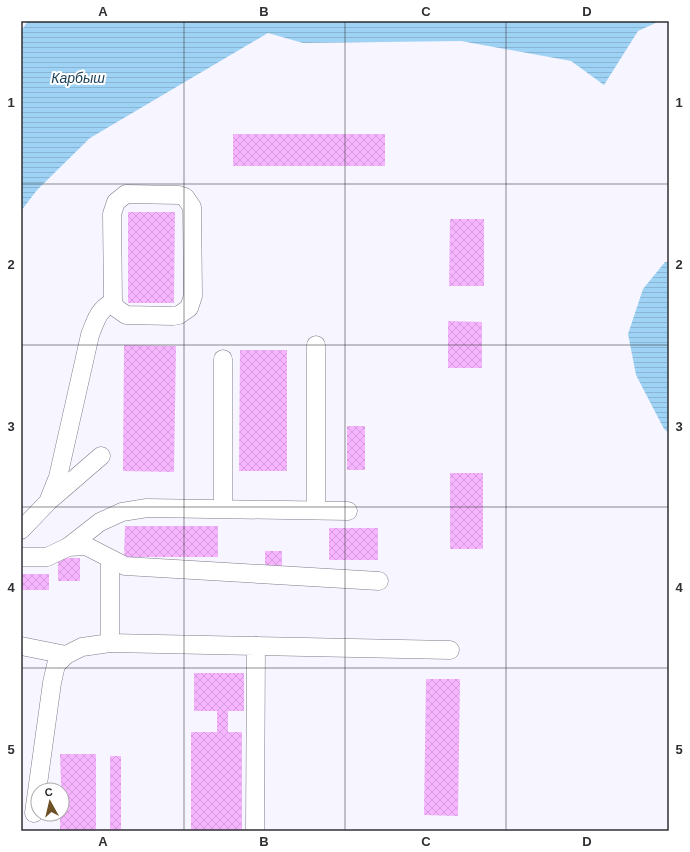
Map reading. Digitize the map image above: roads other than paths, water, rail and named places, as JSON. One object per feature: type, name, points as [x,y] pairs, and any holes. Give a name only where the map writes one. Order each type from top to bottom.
[{"type":"lane","points":[[126,194],[173,194],[185,198],[192,208],[193,214],[193,296],[189,308],[179,315],[173,316],[132,316],[120,312],[113,302],[112,214],[116,202],[126,194]]},
{"type":"lane","points":[[48,502],[58,477],[90,335],[99,313],[104,307],[113,302]]},
{"type":"lane","points":[[316,345],[316,510]]},
{"type":"lane","points":[[223,359],[223,508]]},
{"type":"lane","points":[[21,530],[48,502],[101,456]]},
{"type":"lane","points":[[21,557],[46,557],[68,547],[100,522],[122,512],[147,508],[348,511]]},
{"type":"lane","points":[[68,547],[86,546],[110,560],[125,566],[380,581]]},
{"type":"lane","points":[[110,560],[110,643]]},
{"type":"lane","points":[[38,782],[52,683],[56,665],[66,655],[82,647],[110,643],[450,650]]},
{"type":"lane","points":[[21,646],[66,655]]},
{"type":"lane","points":[[254,831],[256,646]]},
{"type":"water","name":"Карбыш","points":[[28,21],[660,21],[638,31],[604,85],[571,61],[461,41],[303,43],[268,33],[90,138],[37,190],[21,211],[21,31]]},
{"type":"water","points":[[665,262],[669,262],[669,433],[664,429],[636,375],[628,334],[643,289]]}]
